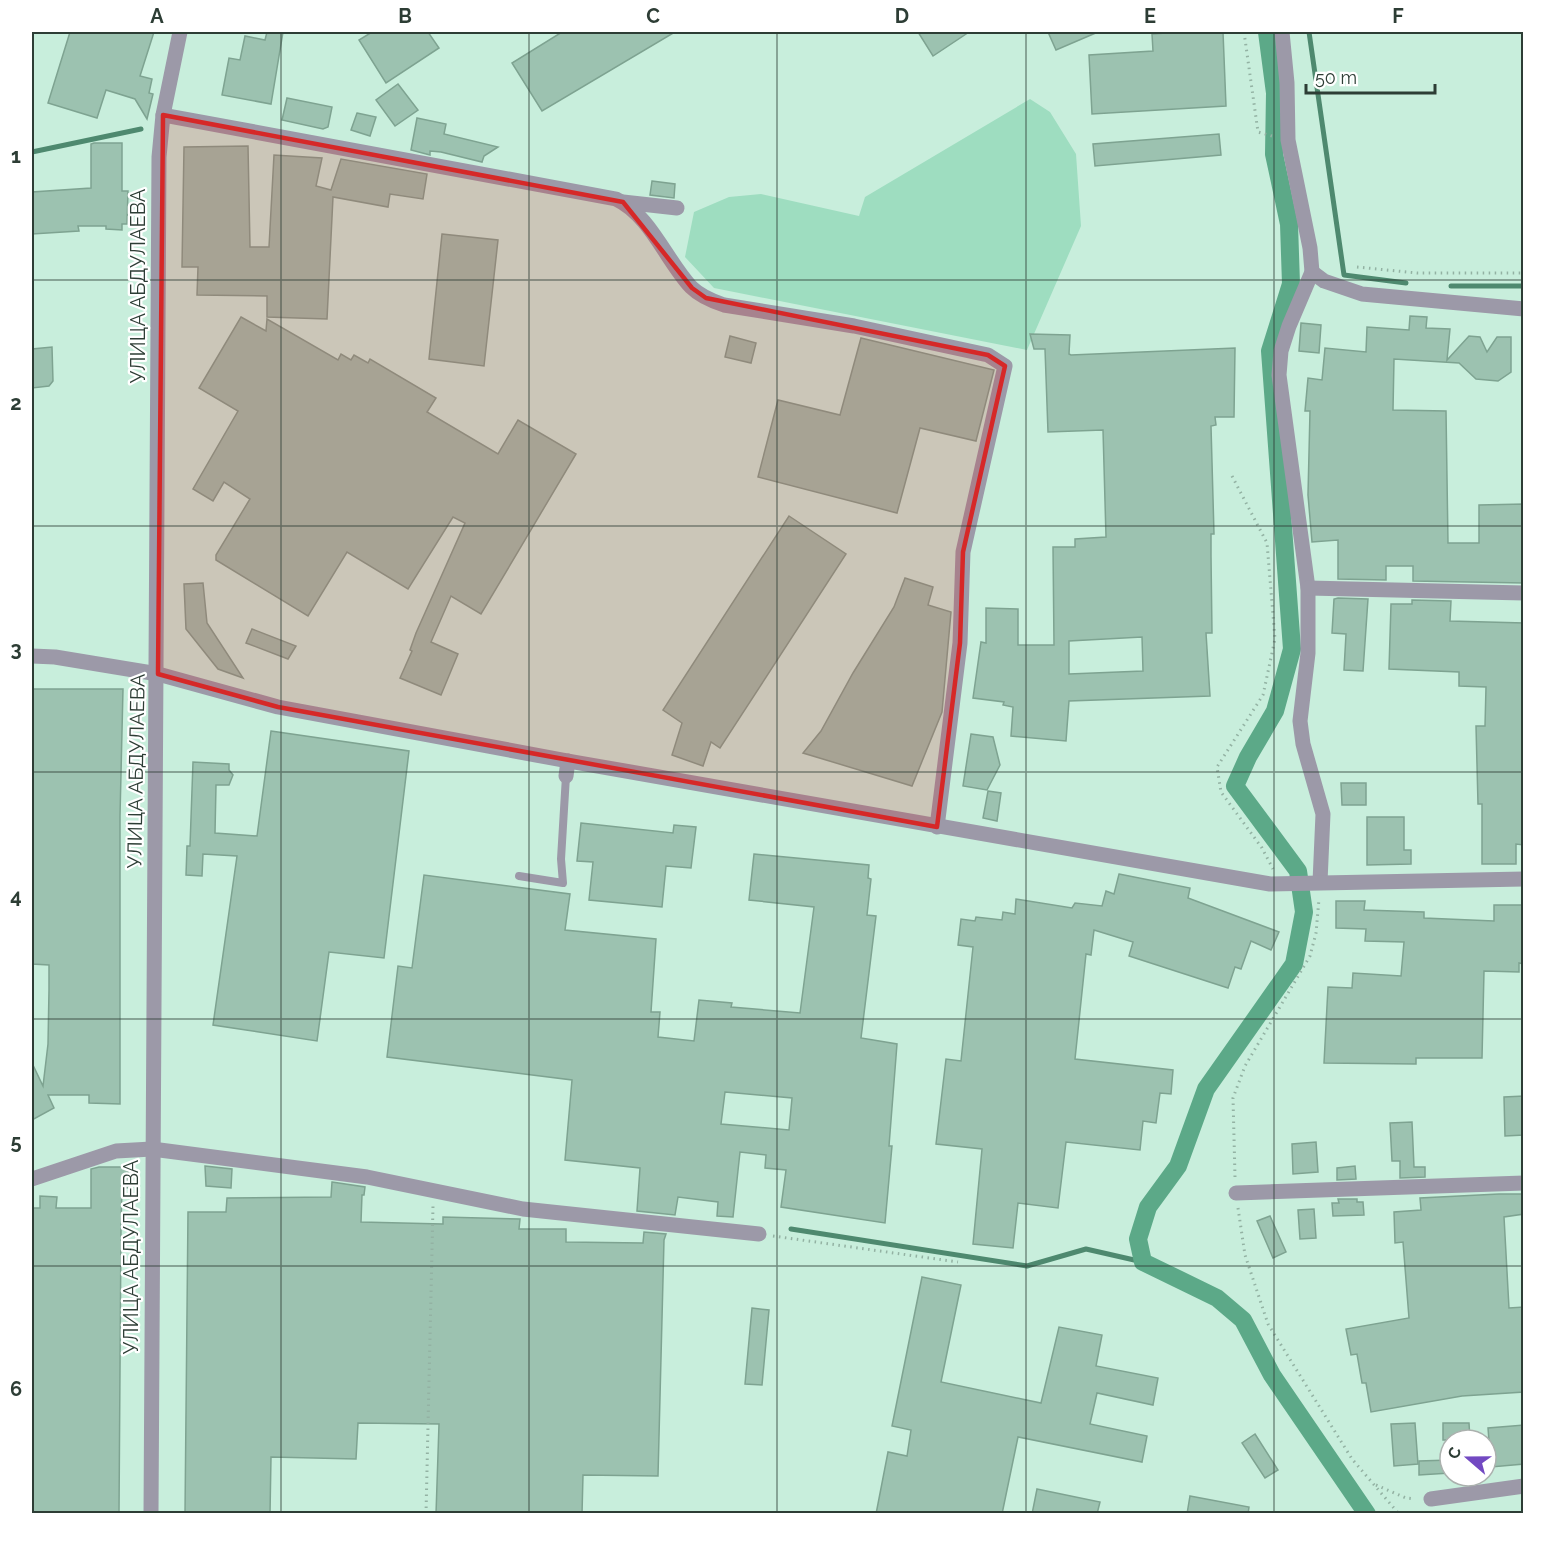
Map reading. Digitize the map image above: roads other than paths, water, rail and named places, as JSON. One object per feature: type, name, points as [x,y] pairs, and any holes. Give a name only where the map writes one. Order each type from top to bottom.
[{"type":"street","name":"УЛИЦА АБДУЛАЕВА","points":[[151,1514],[152,1149],[158,674],[159,157],[163,115],[180,32]]},
{"type":"street","points":[[1282,32],[1287,83],[1288,140],[1310,248],[1312,273],[1289,326],[1281,351],[1279,375],[1308,588],[1308,653],[1300,721],[1303,744],[1323,814],[1314,883]]},
{"type":"street","points":[[163,115],[586,193],[623,202],[677,208]]},
{"type":"street","points":[[623,202],[637,215],[692,288],[706,298],[724,305],[854,326],[988,355],[1005,366],[963,552],[960,643],[938,827]]},
{"type":"street","points":[[1312,273],[1324,281],[1362,294],[1524,309]]},
{"type":"street","points":[[1308,588],[1524,593]]},
{"type":"street","points":[[32,656],[55,657],[158,674],[279,707],[567,769],[938,827],[1282,885],[1524,879]]},
{"type":"street","points":[[32,1179],[116,1151],[152,1149],[367,1177],[523,1209],[759,1234]]},
{"type":"street","points":[[1236,1193],[1524,1183]]},
{"type":"street","points":[[1431,1499],[1524,1486]]},
{"type":"lane","points":[[519,876],[564,883],[561,859],[567,769]]},
{"type":"waterway","points":[[1267,32],[1275,93],[1274,154],[1289,224],[1291,284],[1270,351],[1292,649],[1275,711],[1248,757],[1235,786],[1298,871],[1304,912],[1294,964],[1206,1089],[1178,1166],[1148,1207],[1138,1239],[1143,1262],[1217,1298],[1243,1320],[1272,1375],[1367,1514]]},
{"type":"waterway","points":[[1309,32],[1344,275],[1406,283]]},
{"type":"waterway","points":[[32,152],[141,129]]},
{"type":"waterway","points":[[1451,286],[1524,286]]},
{"type":"waterway","points":[[791,1229],[1027,1266],[1086,1249],[1143,1262]]}]
